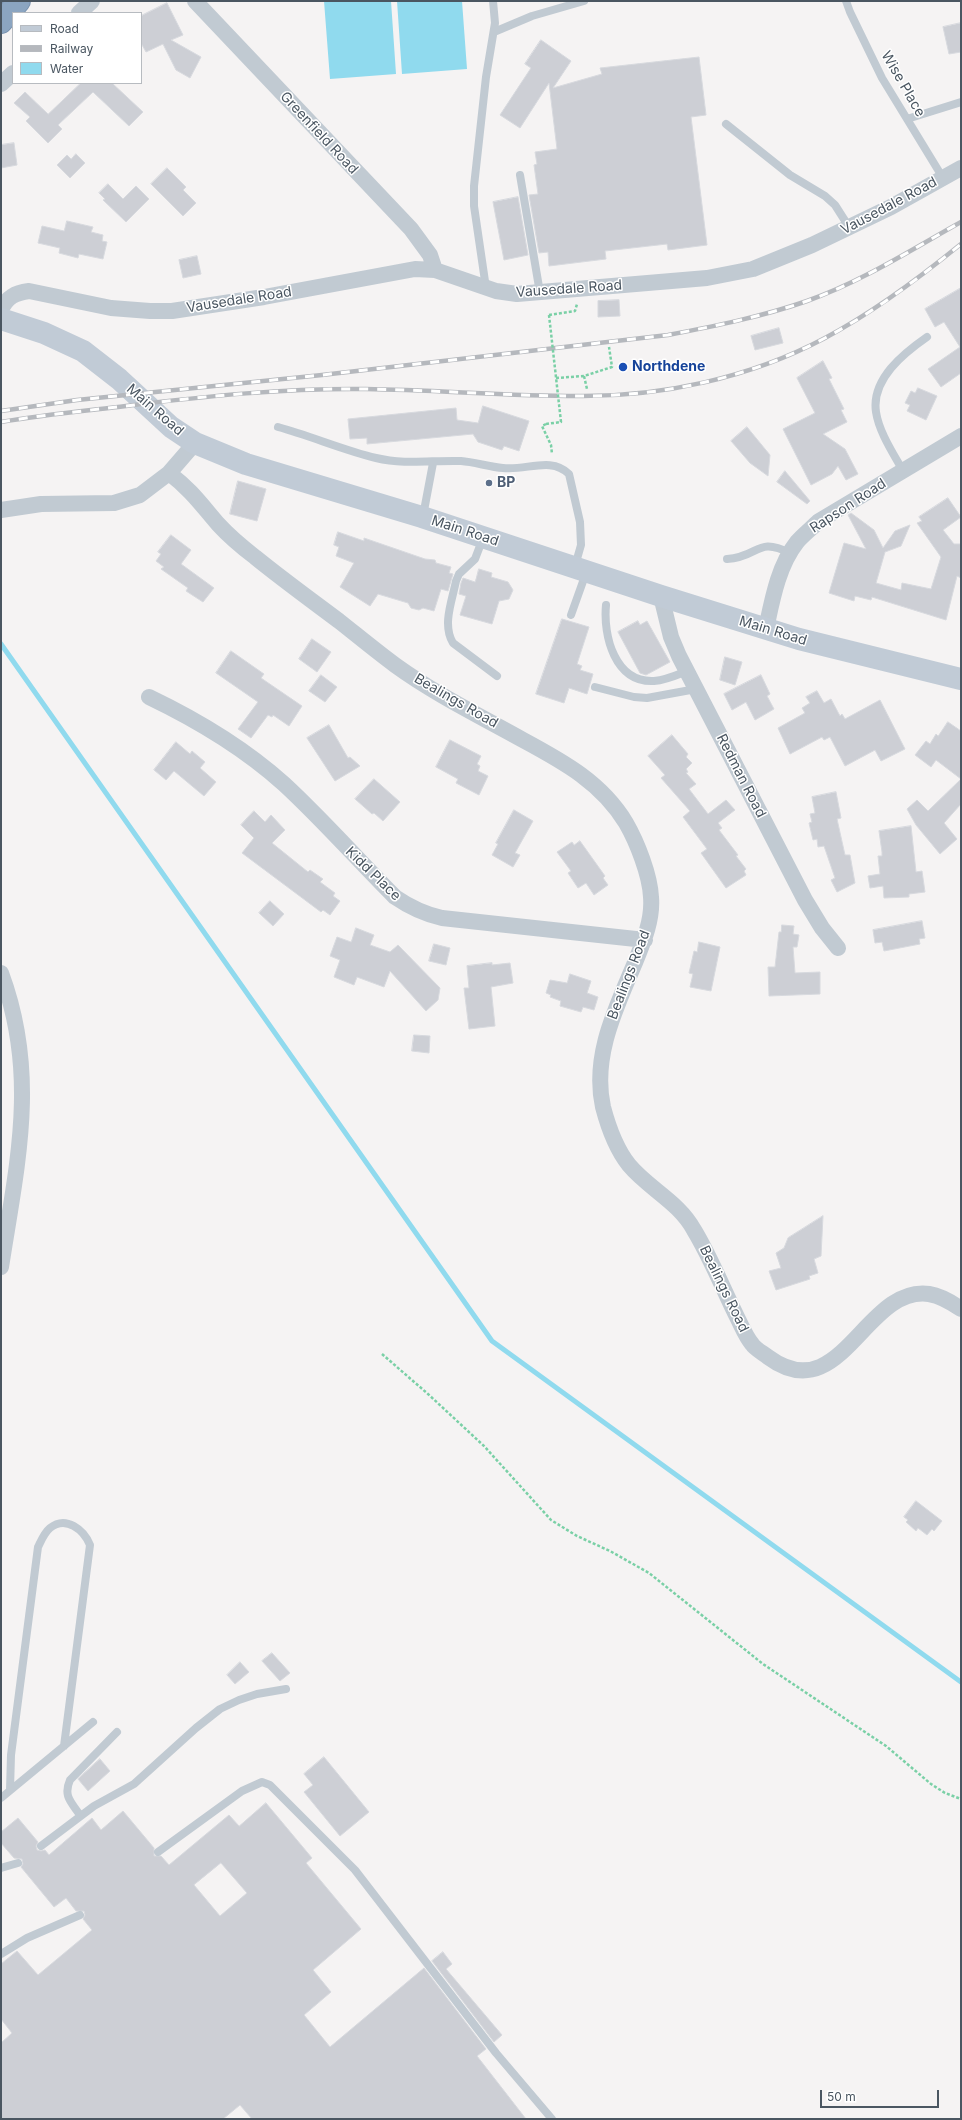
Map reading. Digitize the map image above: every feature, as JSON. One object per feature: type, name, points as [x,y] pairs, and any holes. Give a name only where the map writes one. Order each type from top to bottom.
[{"type":"highway","points":[[1,22],[19,1]]},
{"type":"main road","name":"Main Road","points":[[1,319],[50,335],[83,351],[118,379],[171,427],[195,443],[246,464],[422,517],[660,596],[766,629],[832,648],[961,679]]},
{"type":"street","points":[[80,12],[92,1]]},
{"type":"street","name":"Greenfield Road","points":[[195,1],[410,230],[430,255],[435,270]]},
{"type":"street","points":[[1,84],[12,74]]},
{"type":"street","name":"Vausedale Road","points":[[1,310],[10,297],[18,292],[29,291],[111,308],[172,311],[264,297],[399,271],[435,270],[486,288],[517,294],[730,274],[772,262],[812,245],[891,207],[961,168]]},
{"type":"street","name":"Rapson Road","points":[[766,629],[777,585],[790,553],[797,543],[819,521],[961,436]]},
{"type":"street","points":[[1,510],[41,504],[114,503],[140,495],[169,473],[195,443]]},
{"type":"street","name":"Bealings Road","points":[[169,473],[193,492],[229,535],[256,558],[395,665],[445,697],[563,762],[585,777],[603,792],[628,826],[650,883],[652,900],[645,940],[612,1018],[603,1049],[600,1078],[603,1108],[614,1139],[629,1165],[673,1204],[692,1224],[752,1344],[770,1359],[784,1367],[800,1371],[817,1370],[834,1358],[876,1318],[898,1301],[915,1294],[928,1294],[946,1300],[961,1309]]},
{"type":"street","name":"Redman Road","points":[[660,596],[671,637],[696,689],[805,900],[822,928],[838,948]]},
{"type":"street","name":"Kidd Place","points":[[149,697],[199,722],[262,766],[284,784],[395,897],[411,908],[427,915],[442,918],[645,940]]},
{"type":"street","points":[[1,973],[10,996],[17,1029],[22,1064],[23,1101],[20,1143],[1,1268]]},
{"type":"lane","points":[[486,288],[474,206],[474,186],[486,77],[494,32],[493,1]]},
{"type":"lane","points":[[494,32],[518,21],[584,1]]},
{"type":"lane","name":"Wise Place","points":[[846,1],[882,78],[943,178]]},
{"type":"lane","points":[[907,119],[961,102]]},
{"type":"lane","points":[[726,124],[790,175],[825,196],[835,205],[849,227]]},
{"type":"lane","points":[[520,175],[540,293]]},
{"type":"lane","points":[[903,471],[878,420],[876,403],[882,382],[896,362],[927,337]]},
{"type":"lane","points":[[278,427],[376,458],[433,463],[463,461],[504,469],[553,465],[564,469],[569,474],[573,484],[580,522],[581,569],[571,615]]},
{"type":"lane","points":[[422,517],[433,463]]},
{"type":"lane","points":[[484,537],[475,559],[459,574],[456,581],[447,627],[449,636],[454,643],[497,676]]},
{"type":"lane","points":[[727,559],[746,556],[763,546],[770,545],[790,553]]},
{"type":"lane","points":[[606,605],[606,636],[618,662],[630,675],[639,679],[653,681],[662,680],[687,671]]},
{"type":"lane","points":[[595,686],[634,697],[647,698],[696,689]]},
{"type":"lane","points":[[10,1790],[11,1755],[38,1547],[50,1528],[60,1524],[70,1524],[86,1535],[90,1545],[64,1746]]},
{"type":"lane","points":[[41,1846],[80,1816],[134,1784],[196,1728],[220,1710],[239,1700],[257,1694],[286,1689]]},
{"type":"lane","points":[[1,1798],[93,1722]]},
{"type":"lane","points":[[80,1816],[67,1796],[66,1789],[70,1780],[117,1732]]},
{"type":"lane","points":[[158,1852],[242,1791],[262,1782],[270,1785],[355,1870],[496,2053],[552,2119]]},
{"type":"lane","points":[[1,1868],[18,1863]]},
{"type":"lane","points":[[1,1954],[27,1938],[80,1915]]},
{"type":"path","points":[[553,465],[552,445],[542,426],[560,422],[549,315],[575,311]]},
{"type":"path","points":[[556,378],[584,376],[612,367],[609,347]]},
{"type":"path","points":[[584,376],[587,389]]},
{"type":"path","points":[[382,1354],[423,1389],[484,1446],[551,1520],[577,1536],[610,1551],[649,1573],[763,1664],[886,1746],[931,1784],[945,1793],[961,1799]]},
{"type":"water","points":[[324,1],[391,1],[396,74],[330,79]]},
{"type":"water","points":[[397,1],[462,1],[467,69],[402,74]]},
{"type":"building","points":[[167,3],[183,35],[171,40],[201,57],[190,78],[176,70],[163,44],[146,52],[142,45],[142,16]]},
{"type":"building","points":[[961,23],[961,52],[949,54],[943,27]]},
{"type":"building","points":[[541,40],[571,61],[553,88],[602,74],[600,68],[699,57],[706,115],[691,117],[707,245],[668,250],[667,244],[605,251],[606,259],[549,266],[548,252],[539,253],[529,195],[538,194],[534,165],[537,164],[535,152],[557,149],[549,83],[520,128],[500,115],[531,68],[525,64]]},
{"type":"building","points":[[80,84],[113,84],[143,112],[129,126],[93,92],[58,125],[62,129],[48,143],[26,121],[30,117],[14,103],[25,92],[48,114]]},
{"type":"building","points":[[14,143],[17,165],[1,168],[1,145]]},
{"type":"building","points":[[76,154],[85,163],[70,178],[57,165],[67,155],[71,159]]},
{"type":"building","points":[[167,168],[186,187],[183,190],[196,203],[183,216],[151,184]]},
{"type":"building","points":[[108,184],[123,199],[136,186],[149,199],[126,222],[103,200],[105,199],[99,193]]},
{"type":"building","points":[[518,197],[528,255],[504,260],[493,202]]},
{"type":"building","points":[[67,221],[93,227],[91,232],[103,235],[102,241],[107,242],[103,259],[79,254],[78,258],[59,253],[60,248],[38,243],[42,226],[64,231]]},
{"type":"building","points":[[197,256],[201,274],[183,278],[179,260]]},
{"type":"building","points":[[961,288],[961,373],[941,387],[928,369],[960,347],[944,322],[935,327],[925,309]]},
{"type":"building","points":[[619,300],[620,316],[598,317],[598,301]]},
{"type":"building","points":[[779,328],[783,343],[755,350],[751,336]]},
{"type":"building","points":[[823,361],[832,378],[829,379],[844,409],[841,410],[847,422],[823,434],[845,449],[858,474],[846,480],[838,466],[832,474],[811,485],[783,429],[815,413],[797,378]]},
{"type":"building","points":[[918,388],[937,396],[926,420],[907,411],[910,405],[905,403],[911,391],[915,393]]},
{"type":"building","points":[[483,406],[529,421],[519,451],[504,446],[502,450],[478,442],[473,434],[367,444],[367,438],[350,439],[348,419],[456,408],[457,420],[478,423]]},
{"type":"building","points":[[747,427],[770,455],[768,476],[750,463],[731,441]]},
{"type":"building","points":[[785,471],[810,501],[807,504],[777,482]]},
{"type":"building","points":[[238,481],[266,489],[257,521],[230,514]]},
{"type":"building","points":[[948,498],[961,517],[943,530],[954,544],[961,544],[961,578],[957,576],[946,620],[872,597],[871,600],[855,596],[854,601],[829,593],[844,543],[866,549],[848,515],[851,513],[874,530],[883,548],[895,531],[910,525],[901,546],[885,552],[876,583],[901,590],[902,583],[931,589],[941,557],[917,523],[922,521],[919,517]]},
{"type":"building","points":[[338,532],[364,541],[364,538],[425,559],[435,560],[436,563],[451,567],[449,573],[453,574],[448,591],[441,589],[434,611],[423,608],[419,610],[411,608],[408,603],[378,594],[370,606],[340,587],[354,563],[336,556],[339,547],[334,545]]},
{"type":"building","points":[[171,535],[191,550],[181,564],[214,588],[203,602],[186,591],[188,588],[161,569],[164,567],[156,561],[161,554],[158,552]]},
{"type":"building","points":[[479,569],[492,573],[491,577],[508,582],[513,590],[509,599],[499,601],[492,624],[460,615],[466,596],[459,594],[463,578],[475,582]]},
{"type":"building","points":[[562,619],[589,627],[577,664],[582,666],[580,670],[593,674],[587,694],[569,688],[564,703],[536,694]]},
{"type":"building","points":[[638,621],[640,625],[647,621],[670,662],[646,675],[640,673],[618,632]]},
{"type":"building","points":[[312,639],[331,652],[317,672],[299,659]]},
{"type":"building","points":[[231,651],[264,674],[261,678],[302,706],[289,726],[273,715],[272,717],[268,715],[251,738],[238,729],[258,702],[216,673]]},
{"type":"building","points":[[725,657],[742,662],[735,685],[720,680]]},
{"type":"building","points":[[321,675],[337,687],[325,702],[309,691]]},
{"type":"building","points":[[761,675],[770,694],[767,696],[774,709],[755,720],[746,702],[732,710],[724,694]]},
{"type":"building","points":[[817,691],[824,703],[831,699],[840,716],[842,714],[845,719],[880,700],[905,749],[881,761],[875,750],[845,766],[830,737],[824,740],[822,737],[790,754],[778,728],[805,713],[802,708],[810,703],[806,697]]},
{"type":"building","points":[[948,722],[961,731],[961,779],[936,760],[931,767],[915,755],[926,741],[930,744],[936,734],[938,736]]},
{"type":"building","points":[[329,725],[348,758],[350,757],[360,766],[335,781],[307,738]]},
{"type":"building","points":[[672,735],[688,754],[686,757],[692,763],[686,769],[688,772],[686,773],[696,784],[689,789],[708,814],[726,800],[735,810],[718,823],[722,828],[719,830],[738,855],[736,856],[746,869],[744,871],[746,875],[726,888],[701,853],[707,849],[683,817],[690,811],[661,778],[665,775],[648,756]]},
{"type":"building","points":[[450,740],[481,756],[477,764],[480,766],[478,771],[488,776],[479,795],[456,783],[458,779],[436,767]]},
{"type":"building","points":[[176,742],[190,754],[192,751],[205,762],[200,768],[216,782],[204,796],[174,771],[166,780],[154,770]]},
{"type":"building","points":[[374,779],[400,802],[383,821],[374,813],[372,814],[355,799]]},
{"type":"building","points":[[961,779],[961,804],[944,823],[957,839],[940,854],[916,825],[907,809],[917,800],[928,811]]},
{"type":"building","points":[[836,792],[841,818],[837,819],[845,855],[850,855],[855,883],[837,892],[831,880],[835,878],[824,846],[818,847],[817,839],[813,840],[809,823],[812,822],[810,814],[815,813],[812,797]]},
{"type":"building","points":[[514,810],[533,821],[515,853],[520,855],[513,867],[492,855],[498,844],[496,843]]},
{"type":"building","points":[[254,811],[265,822],[271,815],[285,830],[272,843],[308,872],[310,870],[323,879],[320,882],[335,893],[333,896],[340,901],[330,915],[323,910],[321,912],[242,853],[254,838],[241,825]]},
{"type":"building","points":[[911,826],[916,872],[922,871],[925,892],[909,894],[909,897],[884,898],[883,886],[870,888],[868,876],[880,874],[878,856],[882,856],[882,852],[879,831]]},
{"type":"building","points":[[580,841],[605,876],[603,878],[608,885],[594,895],[586,883],[578,888],[568,873],[571,871],[557,852],[572,842],[574,845]]},
{"type":"building","points":[[270,901],[284,914],[273,926],[259,913]]},
{"type":"building","points":[[922,921],[925,938],[919,939],[920,944],[884,951],[882,942],[875,943],[873,930]]},
{"type":"building","points":[[782,925],[794,926],[793,934],[799,935],[797,947],[793,947],[795,973],[820,972],[820,994],[769,996],[768,967],[775,967],[779,932],[781,932]]},
{"type":"building","points":[[356,928],[374,935],[370,945],[390,952],[398,945],[440,988],[438,1000],[426,1011],[390,971],[384,987],[357,977],[354,985],[334,977],[340,960],[330,956],[337,937],[351,942]]},
{"type":"building","points":[[699,942],[720,947],[711,991],[690,987],[693,974],[689,973],[694,951],[697,952]]},
{"type":"building","points":[[434,944],[450,948],[446,965],[429,961]]},
{"type":"building","points":[[492,963],[492,965],[510,963],[513,983],[491,987],[495,1026],[469,1029],[464,988],[469,988],[467,966]]},
{"type":"building","points":[[570,974],[591,981],[587,993],[598,997],[594,1010],[583,1007],[581,1012],[560,1006],[561,1001],[550,997],[551,995],[546,993],[550,980],[567,983]]},
{"type":"building","points":[[414,1035],[430,1036],[429,1053],[412,1051]]},
{"type":"building","points":[[823,1216],[821,1256],[814,1259],[818,1273],[809,1276],[810,1279],[776,1290],[769,1271],[781,1268],[776,1253],[784,1248],[788,1238]]},
{"type":"building","points":[[916,1501],[942,1521],[934,1531],[932,1529],[927,1535],[918,1528],[916,1531],[906,1522],[908,1520],[904,1517]]},
{"type":"building","points":[[272,1653],[290,1673],[280,1681],[262,1661]]},
{"type":"building","points":[[240,1662],[249,1672],[235,1684],[227,1675]]},
{"type":"building","points":[[324,1757],[369,1812],[340,1836],[304,1792],[313,1785],[304,1774]]},
{"type":"building","points":[[100,1759],[110,1771],[88,1791],[78,1779]]},
{"type":"building","points":[[266,1803],[312,1858],[306,1863],[361,1929],[313,1970],[331,1992],[304,2015],[330,2047],[424,1968],[486,2049],[477,2056],[526,2119],[252,2119],[240,2105],[223,2119],[1,2119],[1,2043],[12,2033],[1,2019],[1,1964],[17,1951],[38,1975],[92,1930],[83,1919],[85,1915],[84,1911],[76,1911],[66,1898],[54,1907],[21,1867],[23,1864],[22,1859],[14,1858],[1,1843],[1,1832],[18,1818],[38,1842],[36,1846],[37,1850],[45,1850],[49,1855],[92,1818],[101,1830],[123,1811],[154,1848],[154,1856],[161,1856],[169,1865],[229,1815],[239,1826]],"holes":[[[221,1863],[247,1893],[220,1916],[194,1885]]]},
{"type":"building","points":[[443,1952],[452,1964],[446,1969],[502,2035],[494,2042],[432,1961]]},
{"type":"waterway","points":[[1,644],[492,1341],[961,1682]]},
{"type":"railway","points":[[1,411],[77,400],[322,375],[686,332],[738,321],[807,301],[847,285],[886,265],[961,222]]},
{"type":"railway","points":[[1,422],[47,415],[186,399],[276,391],[366,389],[577,396],[641,393],[673,389],[736,374],[766,364],[825,338],[861,317],[895,294],[961,244]]},
{"type":"place","name":"Northdene","points":[[623,367]]},
{"type":"place","name":"BP","points":[[489,483]]}]
